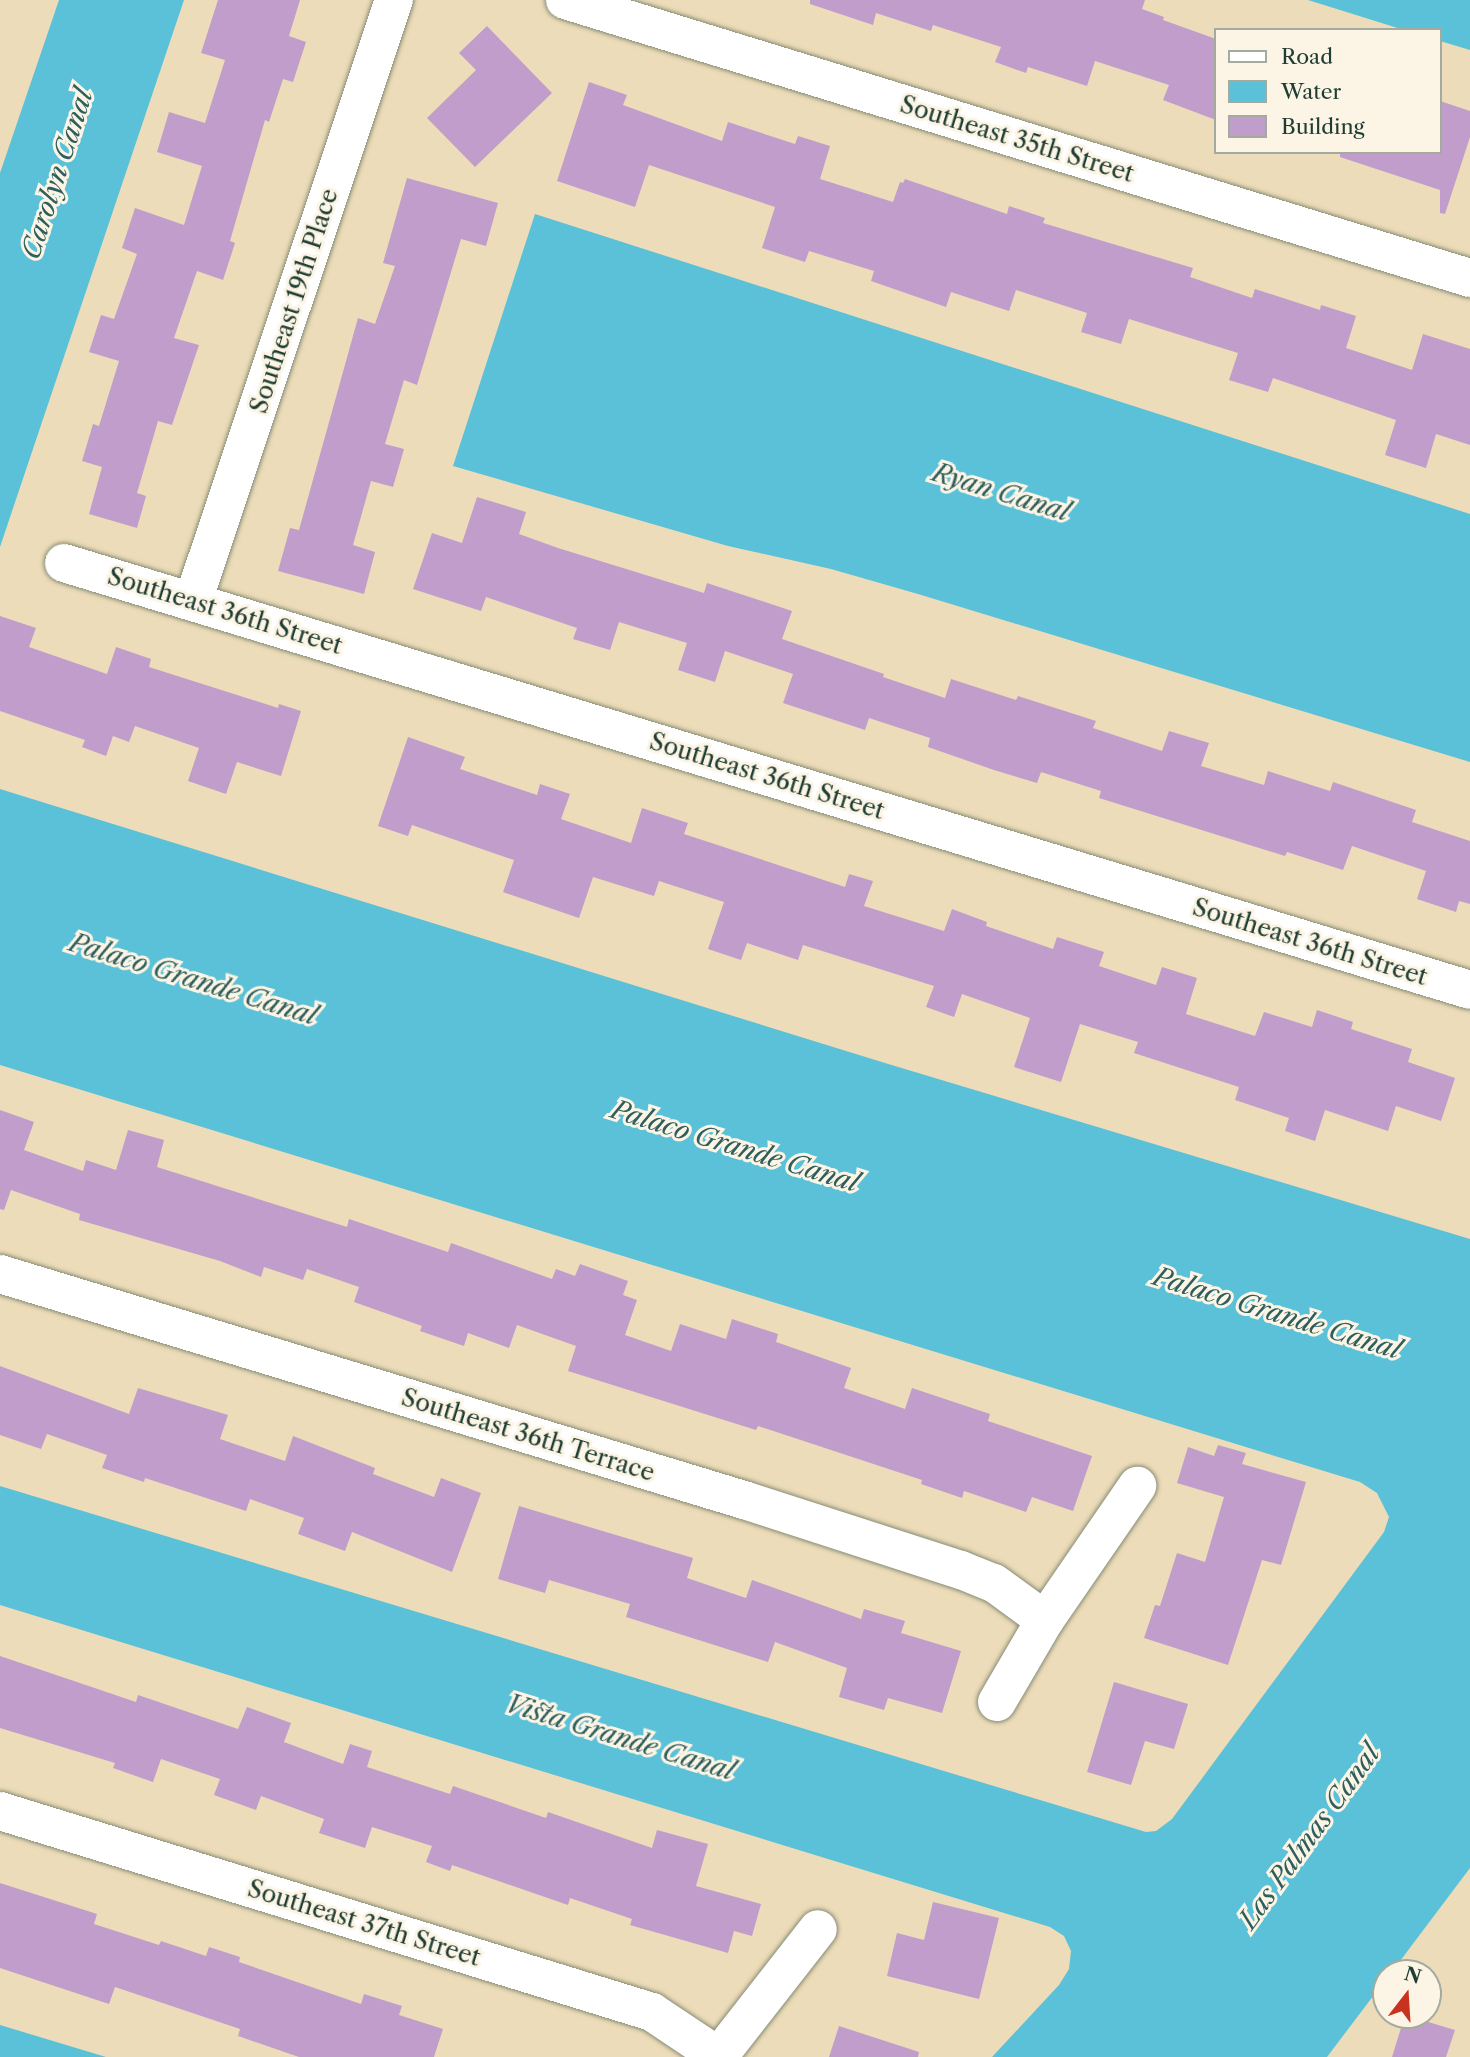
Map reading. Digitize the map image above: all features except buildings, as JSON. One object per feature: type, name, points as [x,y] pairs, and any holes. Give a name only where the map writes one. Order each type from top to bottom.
[{"type":"street","name":"Southeast 19th Place","points":[[193,601],[394,0]]},
{"type":"street","name":"Southeast 35th Street","points":[[565,0],[1470,278]]},
{"type":"street","name":"Southeast 36th Street","points":[[64,563],[1470,990]]},
{"type":"street","name":"Southeast 36th Terrace","points":[[0,1274],[744,1500],[961,1570],[994,1583],[1045,1620]]},
{"type":"street","points":[[997,1702],[1045,1620],[1137,1486]]},
{"type":"street","name":"Southeast 37th Street","points":[[0,1811],[652,2012],[718,2057],[818,1929]]},
{"type":"water","name":"Carolyn Canal","points":[[59,0],[184,0],[0,547],[0,173]]},
{"type":"water","points":[[1308,0],[1470,0],[1470,50],[1442,42],[1442,28],[1398,28]]},
{"type":"water","name":"Ryan Canal","points":[[535,214],[1470,514],[1470,762],[918,594],[831,569],[728,546],[453,466]]},
{"type":"water","points":[[0,789],[885,1063],[1470,1239],[1470,1868],[1402,1959],[1372,1959],[1372,1998],[1327,2057],[992,2057],[1059,1985],[1069,1969],[1071,1951],[1064,1936],[1050,1927],[0,1605],[0,1486],[1146,1832],[1156,1831],[1172,1819],[1384,1532],[1389,1517],[1377,1493],[1360,1482],[0,1065]]},
{"type":"water","points":[[0,2025],[106,2057],[0,2057]]},
{"type":"water label","name":"Palaco Grande Canal","points":[[193,980]]},
{"type":"water label","name":"Palaco Grande Canal","points":[[735,1147]]},
{"type":"water label","name":"Palaco Grande Canal","points":[[1277,1314]]},
{"type":"water label","name":"Vista Grande Canal","points":[[620,1738]]},
{"type":"water label","name":"Las Palmas Canal","points":[[1310,1837]]}]
